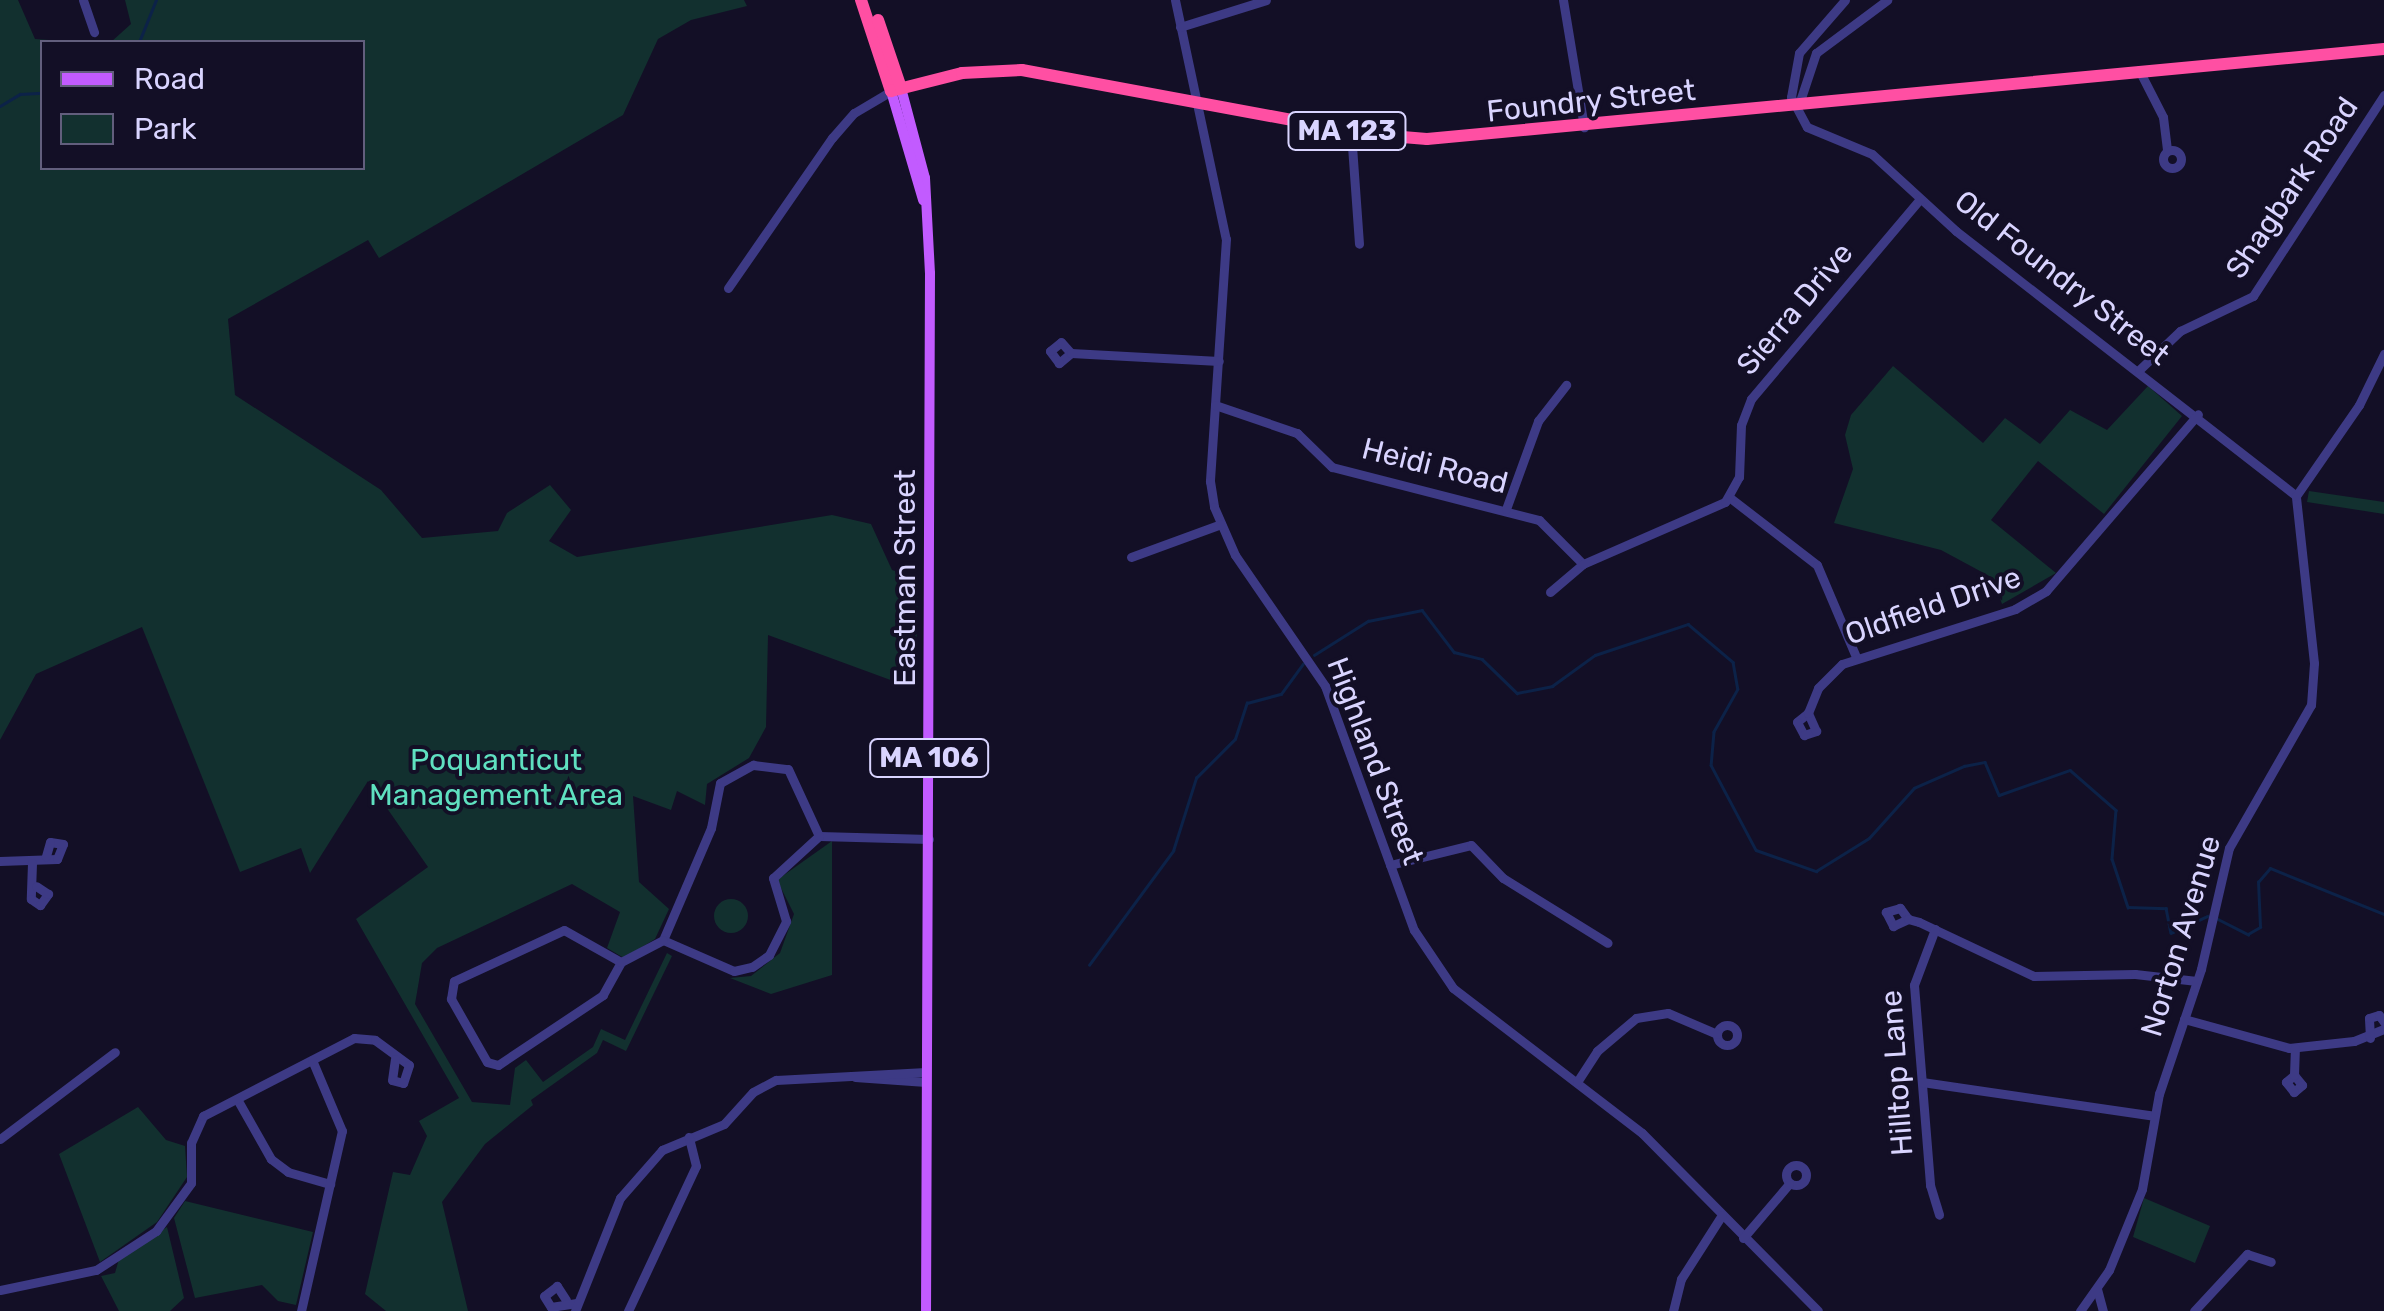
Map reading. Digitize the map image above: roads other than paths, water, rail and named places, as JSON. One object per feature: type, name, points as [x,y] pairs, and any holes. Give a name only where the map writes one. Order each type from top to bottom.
[{"type":"highway","name":"MA 106","points":[[862,0],[896,90]]},
{"type":"highway","name":"MA 106","points":[[871,0],[896,90]]},
{"type":"highway","name":"Foundry Street","points":[[896,90],[962,73],[1022,70],[1351,132],[1453,140],[2384,49]]},
{"type":"main road","name":"Eastman Street","points":[[896,90],[925,178],[926,206],[926,1311]]},
{"type":"street","points":[[83,0],[94,32]]},
{"type":"street","name":"Highland Street","points":[[1176,0],[1193,103],[1225,232],[1210,481],[1221,524],[1236,556],[1319,674],[1414,930],[1444,978],[1642,1133],[1789,1286],[1818,1311]]},
{"type":"street","points":[[1180,28],[1266,0]]},
{"type":"street","points":[[1563,0],[1584,128]]},
{"type":"street","points":[[1798,106],[1792,81],[1805,43],[1845,0]]},
{"type":"street","points":[[1798,106],[1816,53],[1887,0]]},
{"type":"street","points":[[2139,70],[2163,118],[2167,151]]},
{"type":"street","points":[[1792,81],[1807,82]]},
{"type":"street","points":[[728,288],[828,143],[854,113],[896,90]]},
{"type":"street","name":"Shagbark Road","points":[[2140,370],[2180,331],[2253,296],[2384,95]]},
{"type":"street","name":"Old Foundry Street","points":[[1798,106],[1810,129],[1872,154],[1920,199],[2198,414],[2296,496]]},
{"type":"street","points":[[1351,132],[1359,244]]},
{"type":"street","name":"Sierra Drive","points":[[1730,497],[1751,399],[1920,199]]},
{"type":"street","points":[[1071,352],[1219,361]]},
{"type":"street","points":[[2296,496],[2359,405],[2384,354]]},
{"type":"street","points":[[1506,508],[1538,422],[1566,385]]},
{"type":"street","name":"Heidi Road","points":[[1215,405],[1297,432],[1332,468],[1506,508],[1551,528],[1582,564]]},
{"type":"street","name":"Oldfield Drive","points":[[1808,713],[1822,682],[1856,657],[2039,597],[2071,568],[2198,414]]},
{"type":"street","name":"Norton Avenue","points":[[2080,1311],[2097,1288],[2151,1156],[2154,1116],[2197,982],[2229,848],[2314,694],[2296,496]]},
{"type":"street","points":[[1550,592],[1582,564],[1710,512],[1730,497],[1817,565],[1856,657]]},
{"type":"street","points":[[1131,557],[1221,524]]},
{"type":"street","points":[[621,962],[564,930],[454,981],[451,999],[486,1062],[498,1065],[603,995],[621,962],[663,940],[711,828],[720,783],[753,765],[788,769],[819,836]]},
{"type":"street","points":[[663,940],[734,971],[752,968],[769,955],[786,921],[774,878],[819,836],[929,837]]},
{"type":"street","points":[[1390,865],[1471,845],[1516,887],[1608,944]]},
{"type":"street","points":[[0,862],[32,863],[46,856]]},
{"type":"street","points":[[32,863],[36,886]]},
{"type":"street","points":[[1908,918],[2034,976],[2135,974],[2197,982]]},
{"type":"street","name":"Hilltop Lane","points":[[1934,929],[1914,985],[1939,1215]]},
{"type":"street","points":[[1577,1082],[1597,1051],[1636,1018],[1668,1013],[1717,1034]]},
{"type":"street","points":[[2184,1019],[2254,1043],[2295,1048],[2370,1038],[2384,1026],[2380,1015],[2369,1018],[2370,1038]]},
{"type":"street","points":[[0,1290],[96,1270],[156,1231],[191,1183],[191,1143],[203,1116],[354,1038],[375,1040],[395,1059]]},
{"type":"street","points":[[2294,1075],[2295,1048]]},
{"type":"street","points":[[0,1139],[116,1052]]},
{"type":"street","points":[[301,1311],[342,1130],[312,1060]]},
{"type":"street","points":[[573,1305],[625,1188],[654,1156],[724,1124],[770,1082],[926,1077]]},
{"type":"street","points":[[1922,1082],[2154,1116]]},
{"type":"street","points":[[237,1099],[271,1158],[288,1172],[330,1184]]},
{"type":"street","points":[[628,1311],[696,1166],[689,1137]]},
{"type":"street","points":[[1743,1238],[1789,1184]]},
{"type":"street","points":[[1673,1311],[1682,1280],[1722,1215]]},
{"type":"street","points":[[2194,1311],[2247,1254],[2271,1262]]},
{"type":"street","points":[[2097,1288],[2103,1311]]},
{"type":"waterway","points":[[140,40],[156,0]]},
{"type":"waterway","points":[[0,106],[20,94],[40,93]]},
{"type":"waterway","points":[[1314,655],[1368,621],[1422,610],[1454,652],[1482,659],[1517,693],[1552,686],[1595,655],[1688,624],[1733,662],[1738,689],[1714,732],[1711,765],[1756,850],[1816,871],[1869,838],[1914,788],[1964,766],[1985,762],[1999,795],[2070,770],[2116,810],[2112,859],[2128,907],[2166,908],[2171,933],[2207,916]]},
{"type":"waterway","points":[[1089,965],[1173,851],[1196,778],[1235,739],[1247,703],[1281,694],[1303,664]]},
{"type":"waterway","points":[[2218,919],[2248,934],[2260,927],[2258,882],[2270,868],[2384,914]]},
{"type":"park label","name":"Poquanticut Management Area","points":[[496,777]]}]
